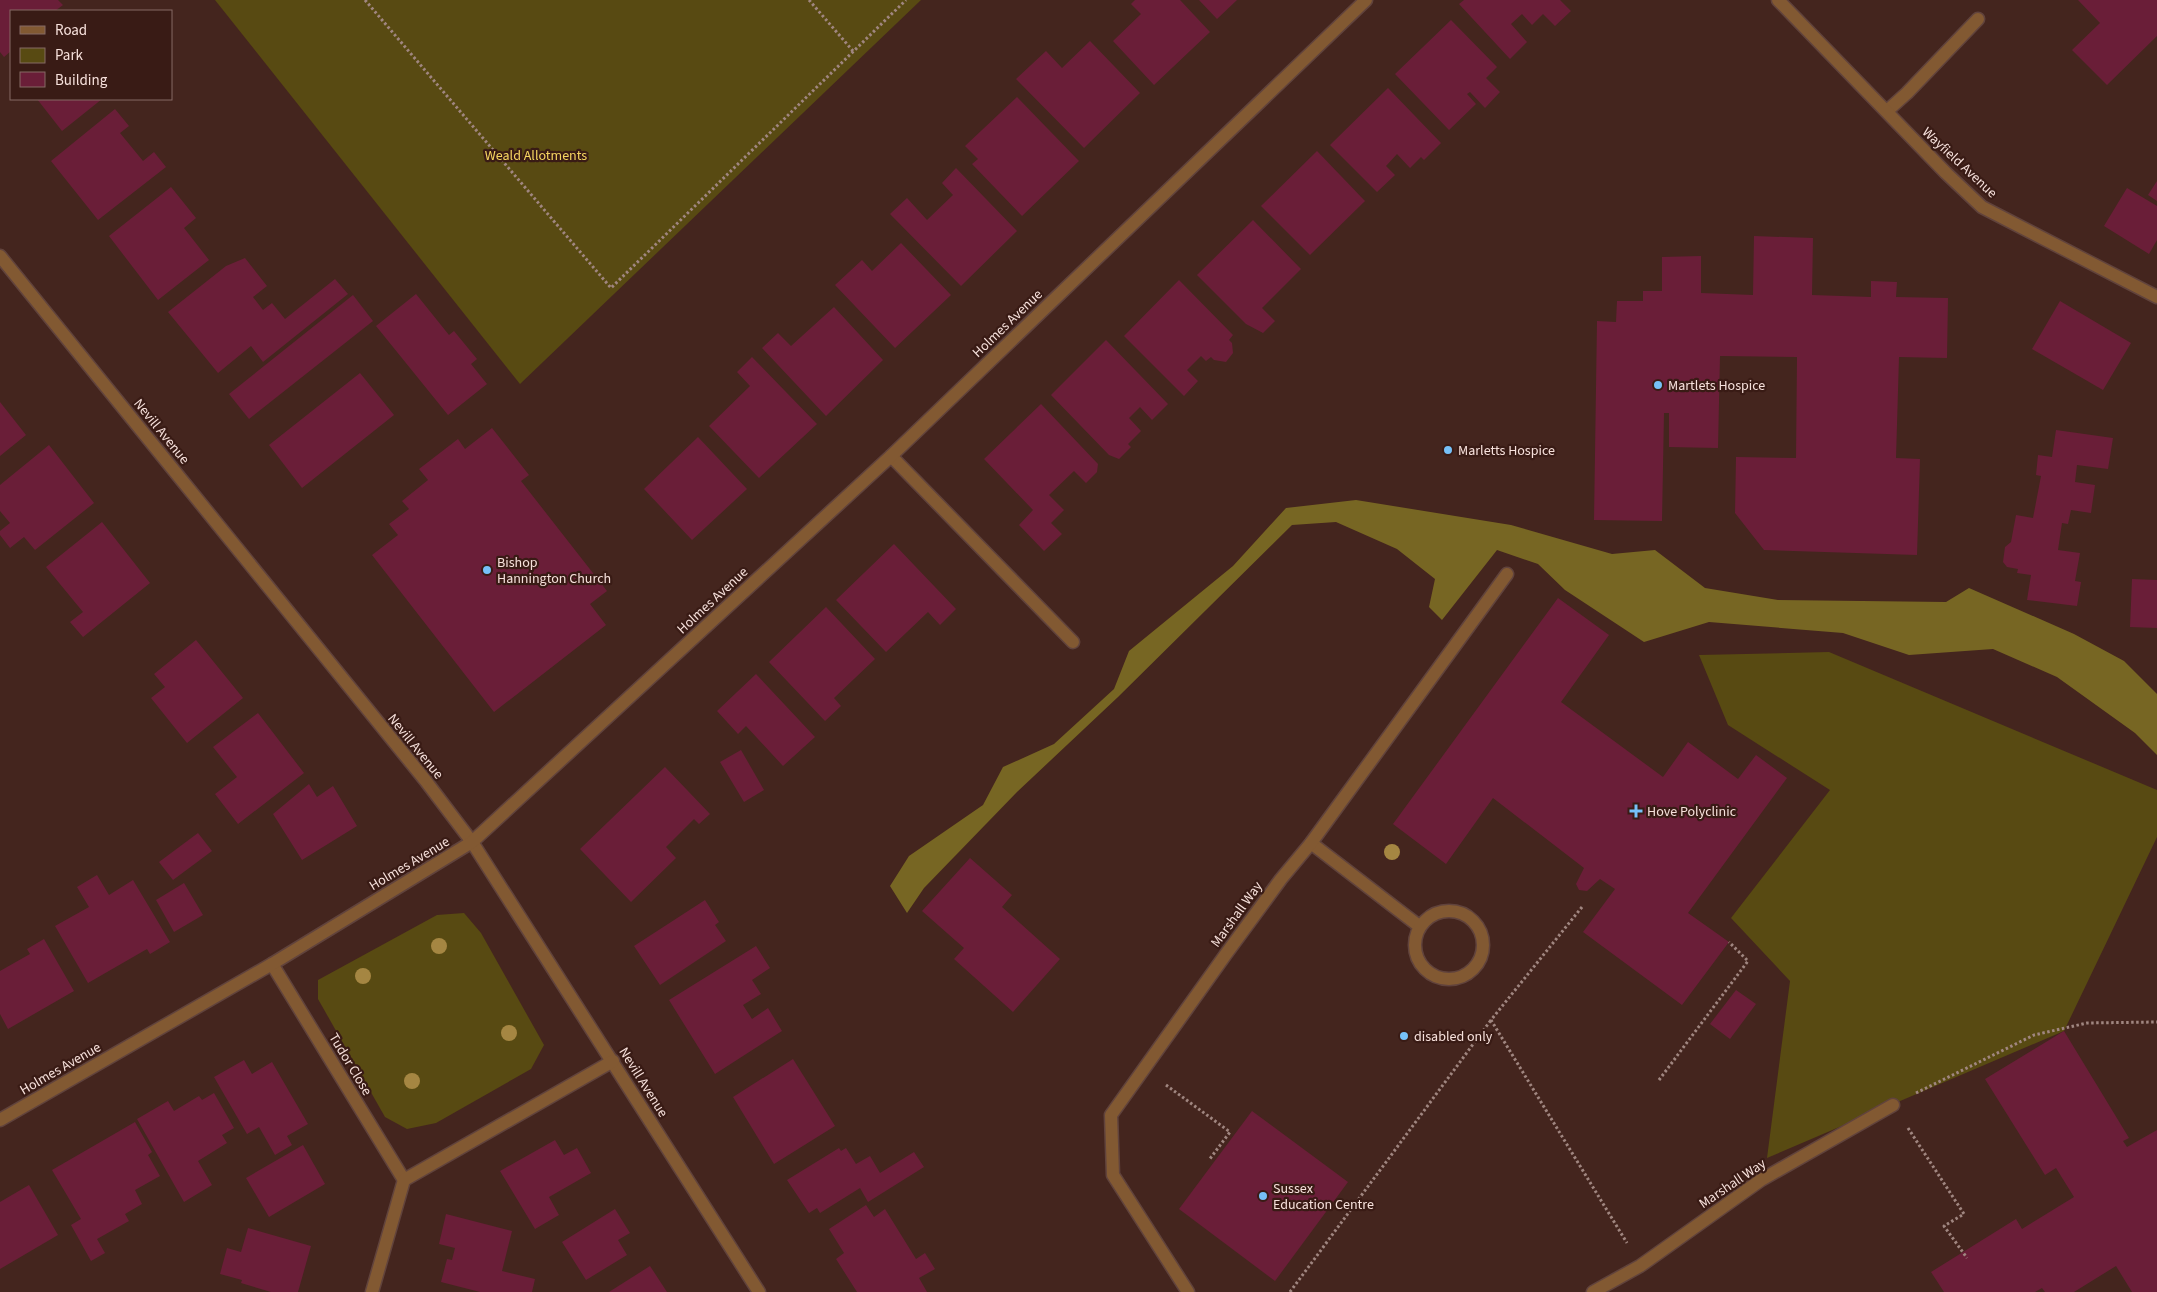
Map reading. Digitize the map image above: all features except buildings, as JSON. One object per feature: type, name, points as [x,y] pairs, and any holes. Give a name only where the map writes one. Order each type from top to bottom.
[{"type":"street","name":"Holmes Avenue","points":[[0,1120],[272,964],[472,842],[891,456],[1366,0]]},
{"type":"street","name":"Wayfield Avenue","points":[[1778,0],[1946,173],[1982,207],[2157,297]]},
{"type":"street","points":[[1887,111],[1907,93],[1978,19]]},
{"type":"street","name":"Nevill Avenue","points":[[0,256],[425,780],[472,842],[759,1292]]},
{"type":"street","points":[[891,456],[1073,642]]},
{"type":"street","name":"Marshall Way","points":[[1188,1292],[1113,1175],[1111,1114],[1146,1069],[1281,879],[1311,843],[1507,574]]},
{"type":"street","points":[[1311,843],[1419,926]]},
{"type":"street","points":[[1437,912],[1459,912],[1477,924],[1484,946],[1477,966],[1460,979],[1438,979],[1421,966],[1414,946],[1419,926],[1437,912]]},
{"type":"street","name":"Tudor Close","points":[[272,964],[404,1180]]},
{"type":"street","points":[[372,1292],[404,1180],[613,1061]]},
{"type":"street","name":"Marshall Way","points":[[1593,1292],[1640,1266],[1761,1180],[1893,1105]]},
{"type":"path","points":[[365,0],[611,288],[906,0]]},
{"type":"path","points":[[809,0],[853,51]]},
{"type":"path","points":[[1290,1292],[1491,1020],[1582,907]]},
{"type":"path","points":[[1659,1080],[1748,961],[1729,942]]},
{"type":"path","points":[[1491,1020],[1640,1266]]},
{"type":"path","points":[[1966,1258],[1944,1226],[1964,1214],[1893,1105],[2034,1035],[2087,1023],[2157,1022]]},
{"type":"path","points":[[1146,1069],[1230,1132],[1209,1160]]},
{"type":"green space","name":"Weald Allotments","points":[[215,0],[921,0],[520,384]]},
{"type":"green space","points":[[1829,652],[2157,790],[2157,837],[2064,1031],[1767,1158],[1790,981],[1731,918],[1830,790],[1728,725],[1699,655]]},
{"type":"green space","points":[[464,913],[481,933],[544,1045],[531,1069],[436,1123],[407,1129],[385,1117],[318,999],[318,980],[437,915]]},
{"type":"shaded area","points":[[1356,500],[1511,525],[1612,554],[1655,550],[1705,588],[1778,600],[1946,602],[1969,588],[2074,634],[2124,661],[2157,694],[2157,755],[2135,733],[2057,677],[1993,649],[1909,655],[1843,633],[1709,622],[1644,642],[1565,590],[1538,564],[1497,550],[1442,620],[1429,607],[1435,579],[1397,549],[1336,522],[1292,525],[1118,697],[1017,792],[924,888],[907,913],[890,886],[909,856],[983,805],[1003,767],[1054,744],[1114,689],[1129,651],[1233,566],[1286,508]]},
{"type":"place","name":"Martlets Hospice","points":[[1658,385]]},
{"type":"place","name":"Marletts Hospice","points":[[1448,450]]},
{"type":"place","name":"Bishop Hannington Church","points":[[487,570]]},
{"type":"place","name":"Hove Polyclinic","points":[[1636,811]]},
{"type":"place","name":"disabled only","points":[[1404,1036]]},
{"type":"place","name":"Sussex Education Centre","points":[[1263,1196]]}]
